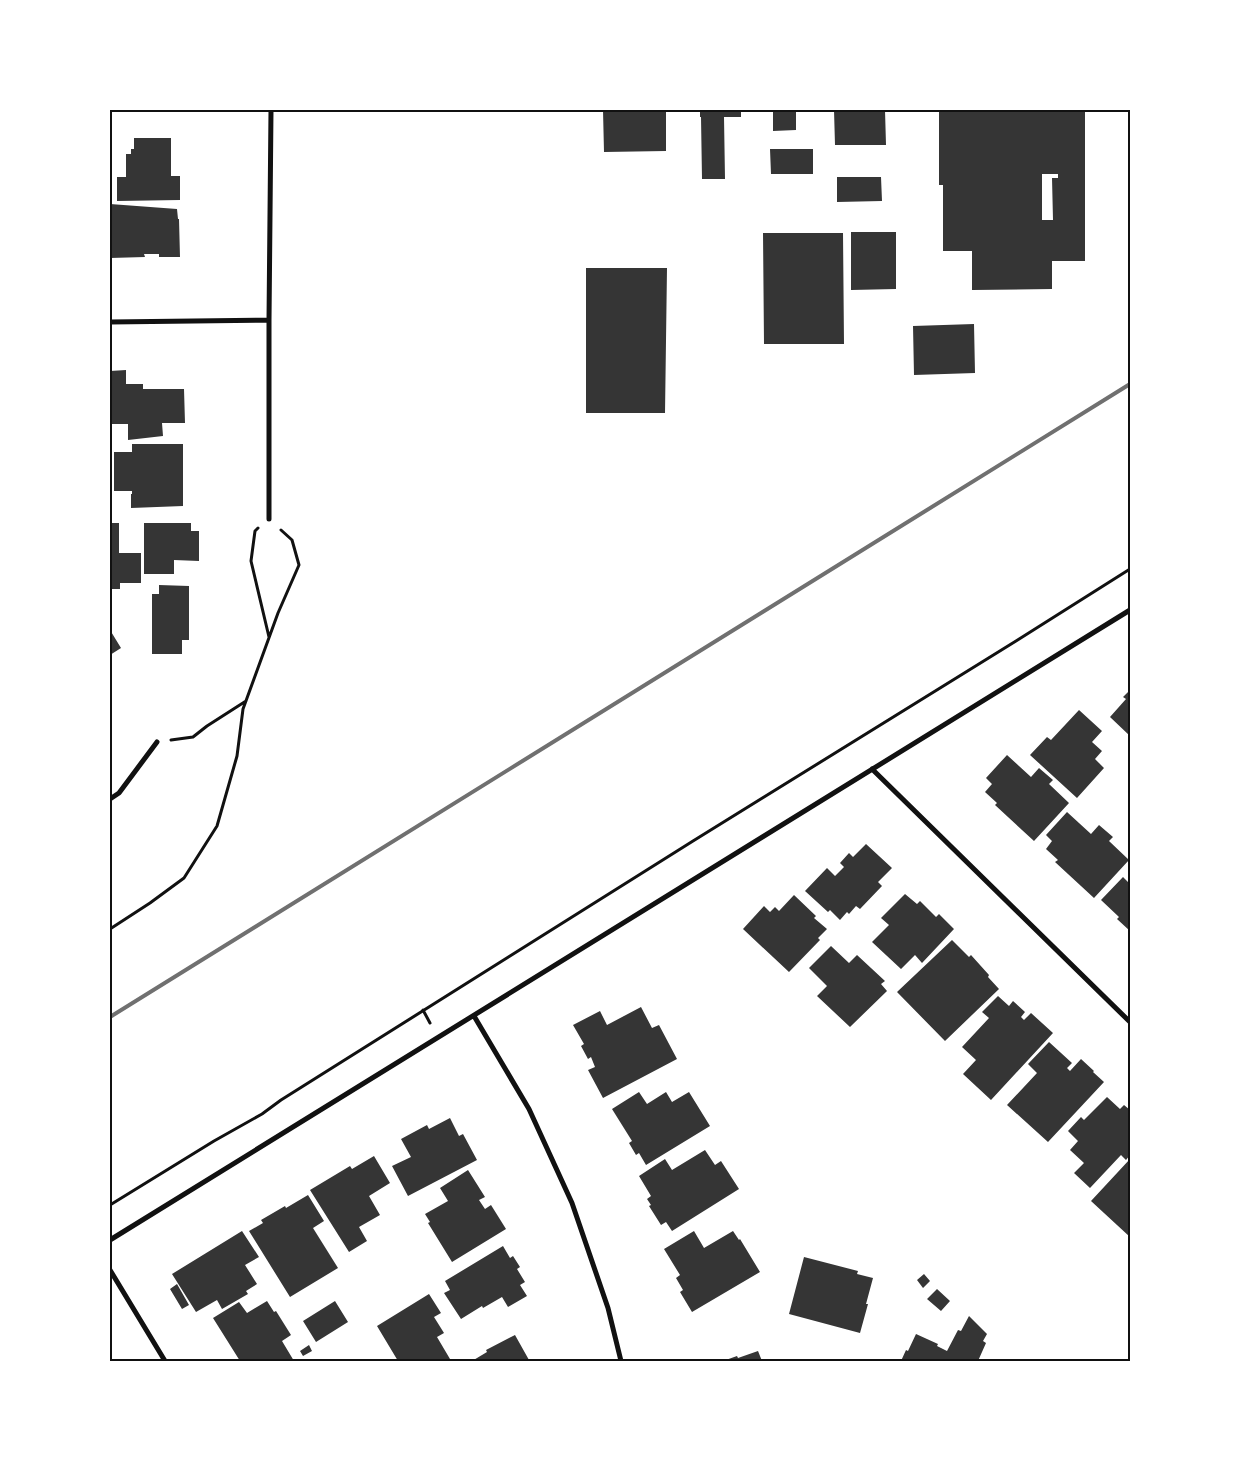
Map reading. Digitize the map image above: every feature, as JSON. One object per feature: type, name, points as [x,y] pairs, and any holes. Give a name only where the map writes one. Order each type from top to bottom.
[{"type":"street","points":[[269,519],[271,110]]},
{"type":"street","points":[[110,322],[269,320]]},
{"type":"street","points":[[110,1240],[1130,610]]},
{"type":"street","points":[[110,799],[119,793],[157,742]]},
{"type":"street","points":[[872,769],[1130,1022]]},
{"type":"street","points":[[474,1016],[529,1109],[572,1203],[608,1308],[622,1361]]},
{"type":"street","points":[[110,1270],[165,1361]]},
{"type":"path","points":[[110,929],[184,878],[217,826],[237,756],[243,709],[298,565],[292,540],[269,519],[256,531],[252,561],[269,637]]},
{"type":"path","points":[[110,1205],[262,1114],[281,1100],[710,830],[1016,642],[1130,569]]},
{"type":"path","points":[[157,742],[193,738],[207,726],[246,700]]},
{"type":"building","points":[[603,110],[666,110],[666,151],[604,152]]},
{"type":"building","points":[[700,110],[741,110],[741,117],[724,117],[725,179],[702,179]]},
{"type":"building","points":[[773,110],[796,110],[796,130],[773,131]]},
{"type":"building","points":[[834,110],[885,110],[886,145],[835,145]]},
{"type":"building","points":[[1085,110],[1085,261],[1052,261],[1052,289],[972,290],[972,251],[943,251],[943,185],[939,185],[939,111]],"holes":[[[1042,174],[1058,174],[1058,178],[1052,178],[1053,220],[1042,220]]]},
{"type":"building","points":[[134,138],[171,138],[171,176],[180,176],[180,200],[117,201],[117,177],[126,177],[126,154],[131,154],[131,149],[134,149]]},
{"type":"building","points":[[770,149],[813,149],[813,174],[771,174]]},
{"type":"building","points":[[837,177],[881,177],[882,201],[837,202]]},
{"type":"building","points":[[110,204],[177,209],[180,257],[159,257],[159,254],[144,254],[145,257],[110,258]]},
{"type":"building","points":[[851,232],[896,232],[896,289],[851,290]]},
{"type":"building","points":[[763,233],[843,233],[844,344],[764,344]]},
{"type":"building","points":[[586,268],[667,268],[665,413],[586,413]]},
{"type":"building","points":[[974,324],[975,373],[914,375],[913,326]]},
{"type":"building","points":[[126,370],[126,384],[143,384],[143,389],[184,389],[185,423],[162,423],[163,436],[128,440],[128,424],[110,424],[110,371]]},
{"type":"building","points":[[132,444],[183,444],[183,506],[131,508],[132,491],[114,491],[114,452],[132,452]]},
{"type":"building","points":[[110,523],[119,523],[119,553],[141,553],[141,583],[120,583],[120,589],[110,589]]},
{"type":"building","points":[[144,523],[191,523],[191,531],[199,531],[199,561],[174,560],[174,574],[144,574]]},
{"type":"building","points":[[159,585],[189,586],[189,640],[182,640],[182,654],[152,654],[152,594],[159,594]]},
{"type":"building","points":[[110,630],[121,648],[110,655]]},
{"type":"building","points":[[1130,690],[1130,736],[1110,717],[1126,699],[1123,697]]},
{"type":"building","points":[[1079,710],[1102,731],[1092,742],[1102,751],[1095,759],[1104,768],[1077,798],[1030,755],[1047,737],[1051,740]]},
{"type":"building","points":[[1007,755],[1031,777],[1039,768],[1053,780],[1049,784],[1069,803],[1034,841],[995,805],[997,803],[985,792],[992,784],[986,778]]},
{"type":"building","points":[[1067,812],[1091,834],[1099,825],[1113,837],[1109,841],[1129,860],[1094,898],[1055,862],[1058,860],[1046,849],[1052,841],[1046,835]]},
{"type":"building","points":[[866,844],[892,868],[878,882],[882,886],[860,909],[856,906],[840,920],[805,891],[827,868],[835,876],[844,867],[840,863],[849,853],[853,857]]},
{"type":"building","points":[[1123,877],[1130,884],[1130,931],[1117,919],[1119,917],[1101,900]]},
{"type":"building","points":[[905,894],[917,904],[920,901],[936,917],[939,914],[954,929],[922,963],[915,955],[901,969],[872,942],[889,925],[881,918]]},
{"type":"building","points":[[794,895],[816,916],[814,918],[827,929],[818,938],[820,940],[789,972],[743,929],[764,906],[770,912],[775,907],[779,911]]},
{"type":"building","points":[[952,940],[969,957],[971,955],[999,989],[945,1041],[897,992]]},
{"type":"building","points":[[831,946],[849,963],[857,955],[885,981],[881,984],[887,991],[850,1027],[817,996],[827,986],[809,968]]},
{"type":"building","points":[[998,996],[1009,1006],[1013,1001],[1025,1012],[1021,1017],[1024,1020],[1031,1013],[1053,1033],[991,1100],[963,1074],[976,1060],[962,1047],[989,1018],[982,1012]]},
{"type":"building","points":[[641,1007],[652,1028],[659,1025],[677,1059],[603,1098],[588,1070],[595,1067],[591,1057],[588,1059],[581,1046],[584,1044],[573,1025],[600,1011],[607,1025]]},
{"type":"building","points":[[1049,1042],[1072,1063],[1067,1068],[1070,1071],[1081,1059],[1104,1082],[1048,1142],[1007,1105],[1037,1073],[1028,1064]]},
{"type":"building","points":[[639,1092],[647,1104],[666,1092],[672,1102],[689,1092],[710,1126],[646,1165],[639,1153],[636,1155],[629,1143],[632,1141],[612,1109]]},
{"type":"building","points":[[1107,1097],[1120,1109],[1124,1105],[1130,1110],[1130,1155],[1126,1160],[1121,1155],[1090,1188],[1074,1173],[1084,1163],[1070,1150],[1078,1141],[1068,1131],[1081,1117],[1084,1120]]},
{"type":"building","points":[[450,1118],[459,1136],[463,1134],[477,1160],[408,1196],[392,1166],[411,1157],[401,1139],[427,1125],[429,1129]]},
{"type":"building","points":[[705,1150],[715,1165],[721,1161],[739,1189],[672,1231],[666,1222],[661,1225],[649,1206],[651,1205],[647,1199],[651,1196],[639,1176],[665,1159],[672,1170]]},
{"type":"building","points":[[374,1156],[390,1183],[369,1196],[380,1215],[359,1227],[367,1241],[349,1252],[310,1190],[350,1166],[352,1169]]},
{"type":"building","points":[[1130,1159],[1130,1237],[1091,1201]]},
{"type":"building","points":[[468,1170],[485,1197],[479,1200],[485,1209],[491,1205],[506,1229],[452,1262],[428,1223],[430,1222],[425,1214],[448,1201],[440,1188]]},
{"type":"building","points":[[308,1195],[324,1221],[313,1228],[338,1268],[290,1297],[249,1231],[263,1223],[261,1220]]},
{"type":"building","points":[[242,1231],[259,1257],[245,1265],[257,1284],[246,1291],[248,1294],[222,1309],[217,1300],[196,1312],[172,1274]]},
{"type":"building","points":[[694,1231],[704,1248],[733,1231],[760,1272],[692,1312],[680,1292],[683,1290],[676,1278],[680,1275],[664,1249]]},
{"type":"building","points":[[503,1246],[510,1258],[513,1256],[520,1267],[517,1269],[525,1282],[520,1285],[527,1296],[508,1307],[502,1297],[483,1308],[482,1306],[461,1319],[444,1293],[450,1290],[445,1281]]},
{"type":"building","points":[[804,1257],[858,1271],[857,1274],[873,1278],[860,1333],[789,1314]]},
{"type":"building","points":[[924,1274],[930,1281],[923,1288],[917,1280]]},
{"type":"building","points":[[177,1284],[189,1305],[182,1309],[170,1289]]},
{"type":"building","points":[[937,1289],[950,1301],[941,1311],[927,1299]]},
{"type":"building","points":[[429,1294],[441,1313],[434,1317],[444,1333],[437,1337],[450,1359],[446,1361],[398,1361],[377,1326]]},
{"type":"building","points":[[267,1301],[274,1312],[276,1311],[291,1335],[282,1341],[294,1361],[240,1361],[213,1318],[239,1302],[247,1313]]},
{"type":"building","points":[[335,1301],[348,1322],[316,1342],[303,1321]]},
{"type":"building","points":[[969,1316],[987,1334],[983,1341],[986,1343],[978,1361],[901,1361],[916,1334],[938,1344],[937,1346],[947,1351],[958,1330],[961,1331]]},
{"type":"building","points":[[515,1335],[529,1360],[472,1361],[487,1352],[486,1350]]},
{"type":"building","points":[[309,1345],[312,1351],[303,1356],[300,1351]]},
{"type":"building","points":[[758,1351],[762,1361],[723,1361],[737,1356],[738,1358]]},
{"type":"railway","points":[[110,1017],[1130,384]]}]
